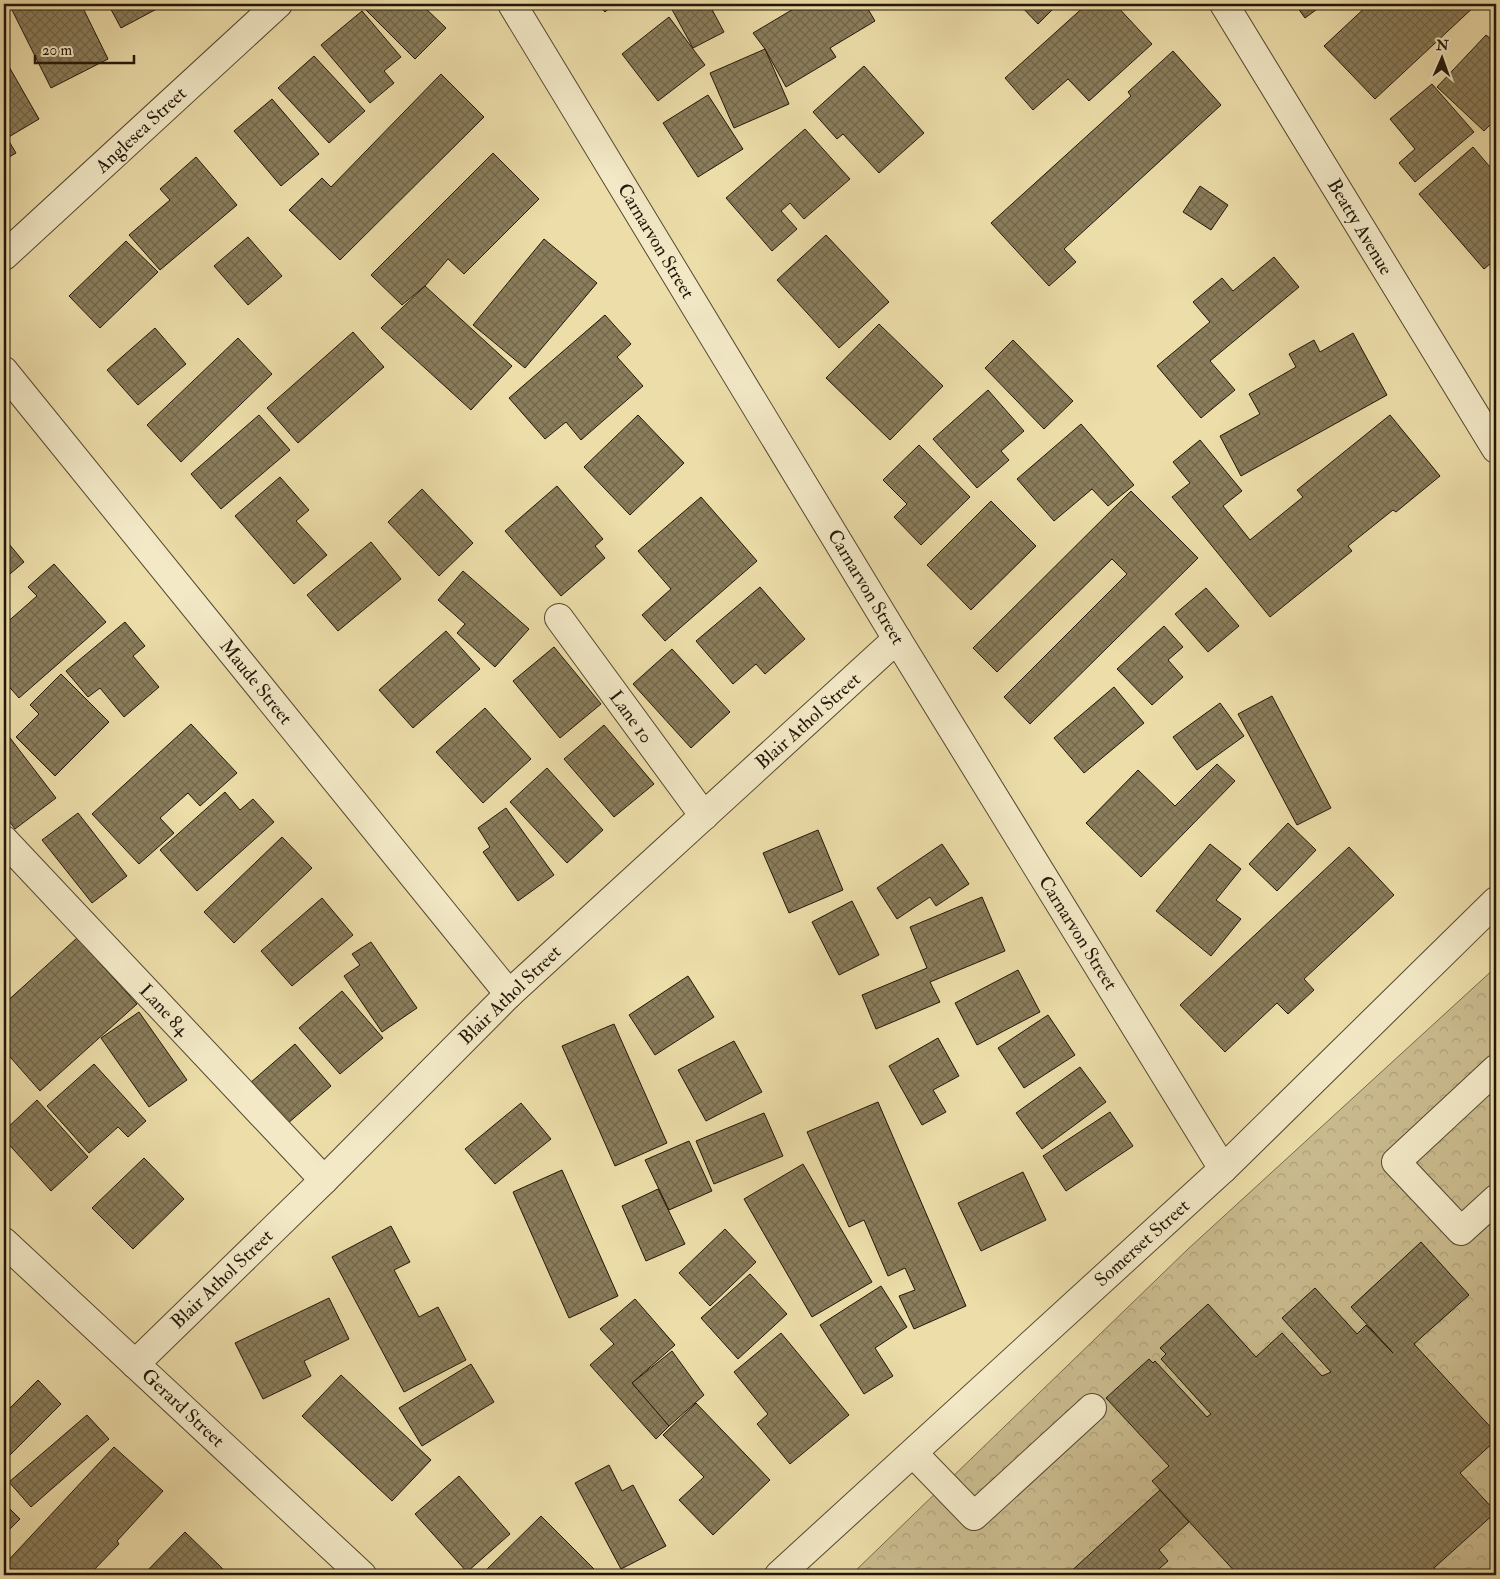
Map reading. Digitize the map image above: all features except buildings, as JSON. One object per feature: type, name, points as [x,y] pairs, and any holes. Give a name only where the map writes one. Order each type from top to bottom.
[{"type":"street","name":"Anglesea Street","points":[[4,256],[278,4]]},
{"type":"street","name":"Carnarvon Street","points":[[512,4],[897,639],[1223,1169]]},
{"type":"street","name":"Beatty Avenue","points":[[1224,4],[1496,449]]},
{"type":"street","name":"Maude Street","points":[[4,371],[509,994]]},
{"type":"street","name":"Lane 10","points":[[559,618],[704,816]]},
{"type":"street","name":"Blair Athol Street","points":[[135,1364],[324,1180],[509,994],[897,639]]},
{"type":"street","name":"Lane 84","points":[[4,840],[324,1180]]},
{"type":"street","name":"Somerset Street","points":[[779,1575],[1223,1169],[1493,911]]},
{"type":"street","points":[[1496,1069],[1396,1162],[1461,1231],[1496,1199]]},
{"type":"street","name":"Gerard Street","points":[[4,1242],[362,1575]]},
{"type":"street","points":[[913,1453],[974,1516],[1092,1408]]},
{"type":"green space","points":[[1496,967],[1496,1575],[851,1575],[1188,1249]]}]
